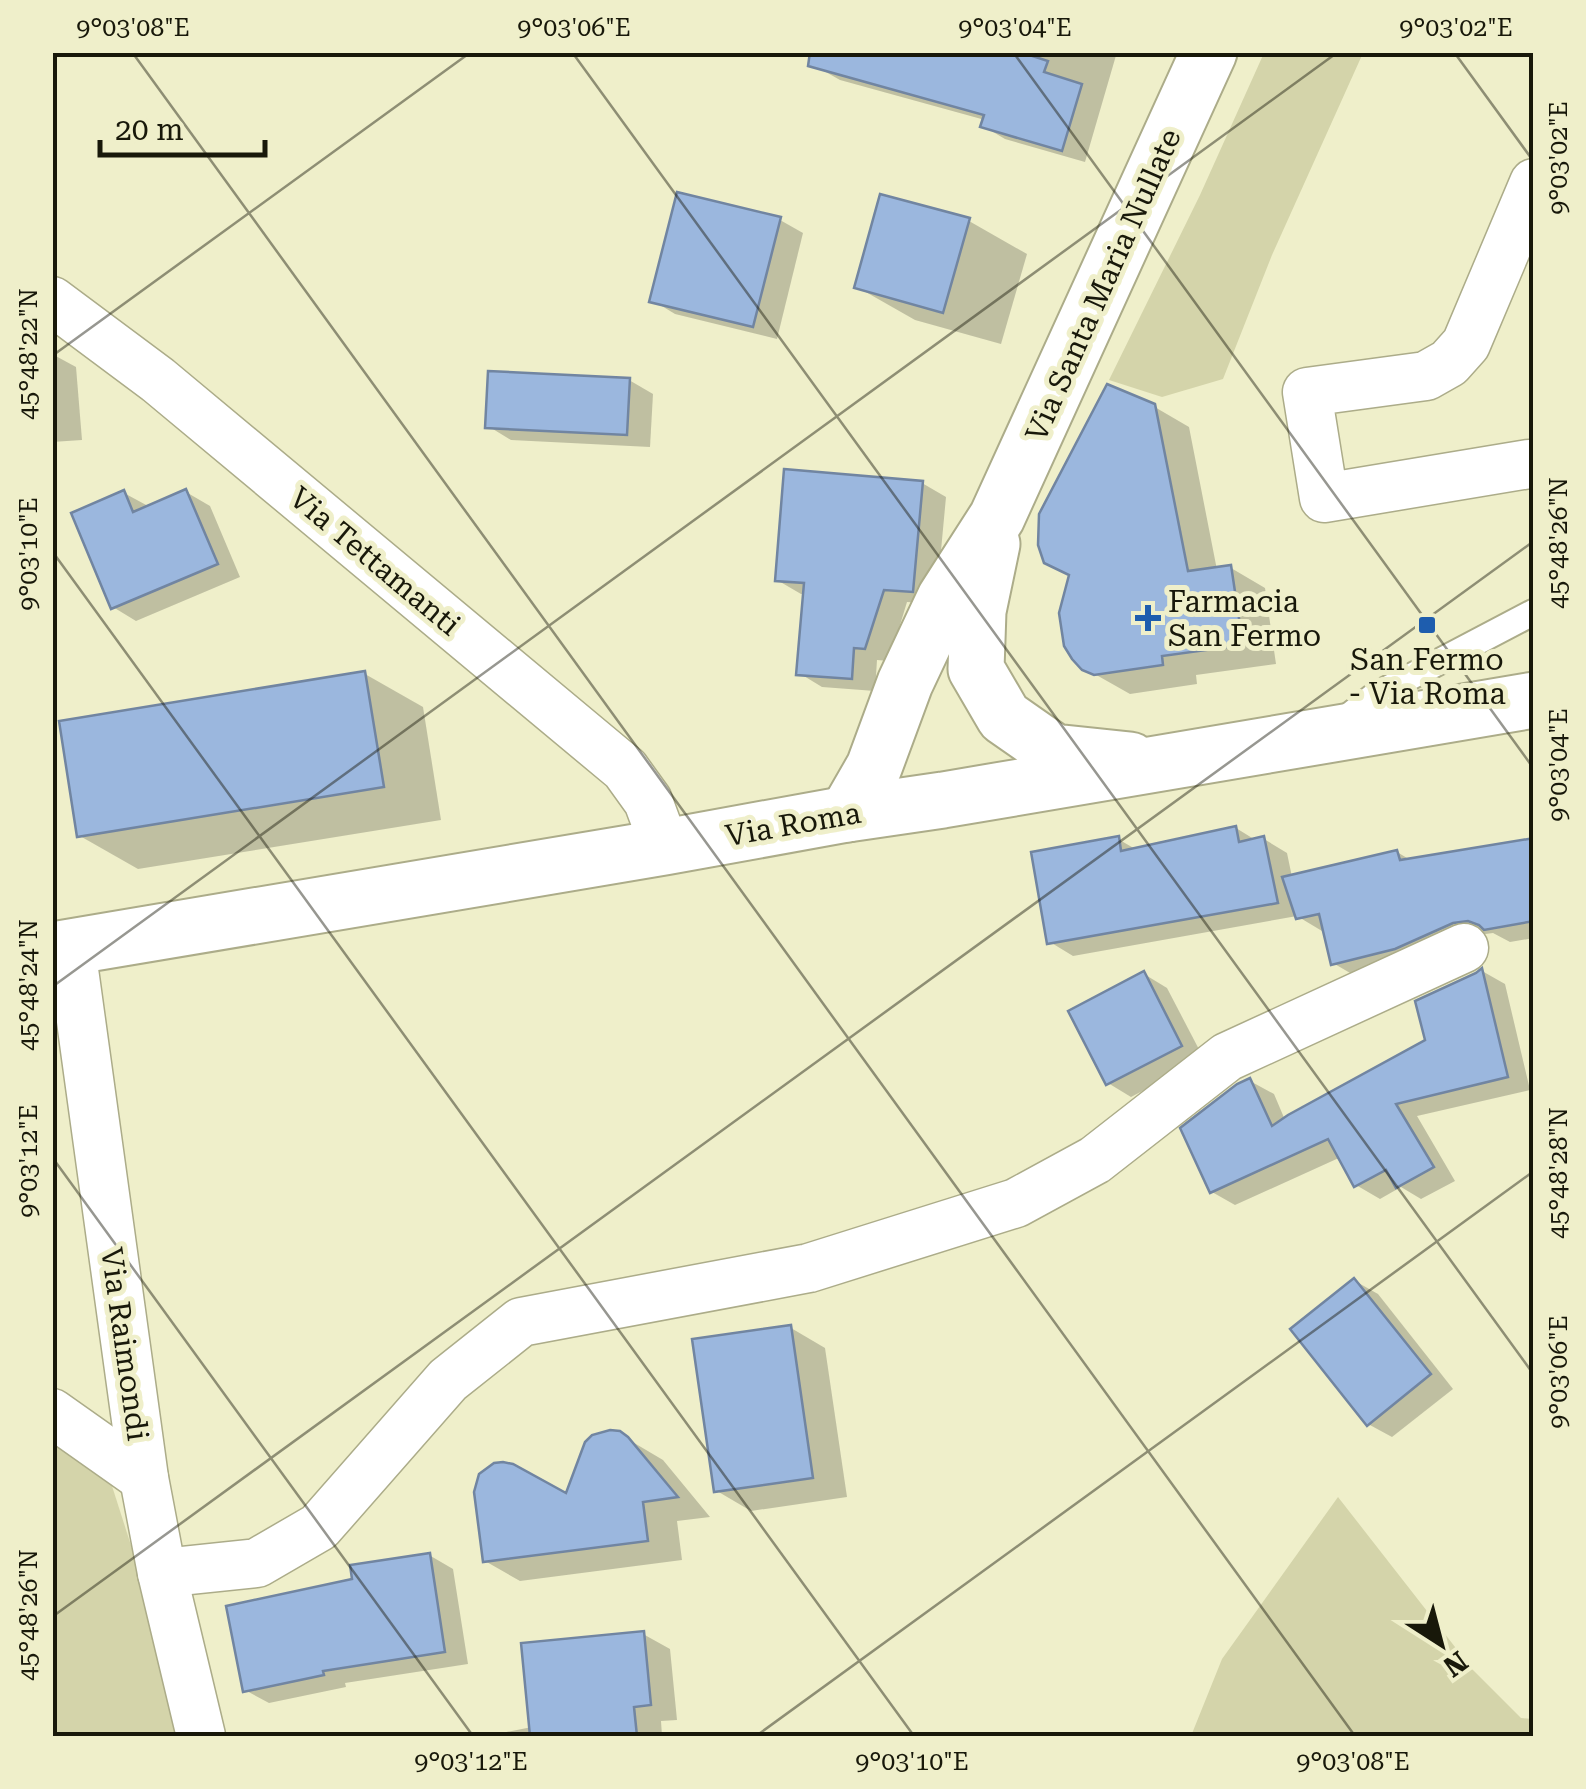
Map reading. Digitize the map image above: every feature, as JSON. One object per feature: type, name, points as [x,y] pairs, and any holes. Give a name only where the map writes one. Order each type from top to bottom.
[{"type":"main road","name":"Via Santa Maria Nullate","points":[[847,814],[874,767],[905,683],[945,598],[997,518],[1209,52]]},
{"type":"main road","name":"Via Santa Maria Nullate","points":[[997,518],[978,610],[976,669],[1004,718],[1054,752],[1163,764]]},
{"type":"main road","name":"Via Roma","points":[[62,949],[1534,700]]},
{"type":"street","points":[[1534,183],[1466,344],[1448,363],[1426,376],[1308,392],[1324,498],[1534,465]]},
{"type":"street","name":"Via Tettamanti","points":[[52,301],[158,380],[626,769],[648,801],[665,847]]},
{"type":"street","points":[[162,1574],[257,1563],[319,1527],[448,1380],[521,1322],[809,1268],[1016,1203],[1095,1160],[1227,1058],[1464,948]]},
{"type":"street","name":"Via Raimondi","points":[[62,949],[144,1478],[162,1574],[201,1736]]},
{"type":"street","points":[[52,1413],[144,1478]]},
{"type":"lane","points":[[1321,737],[1374,696],[1534,612]]},
{"type":"green space","points":[[1264,53],[1363,53],[1272,255],[1223,379],[1162,397],[1109,380],[1200,195]]},
{"type":"green space","points":[[52,1442],[112,1486],[192,1736],[53,1736]]},
{"type":"green space","points":[[1338,1497],[1473,1670],[1521,1718],[1533,1719],[1533,1736],[1191,1736],[1222,1659]]},
{"type":"building","points":[[810,52],[1020,52],[1048,61],[1044,72],[1082,84],[1062,151],[980,127],[984,115],[808,66]]},
{"type":"building","points":[[677,192],[781,217],[753,327],[649,302]]},
{"type":"building","points":[[880,194],[970,218],[943,313],[854,288]]},
{"type":"building","points":[[488,371],[630,378],[627,435],[485,428]]},
{"type":"building","points":[[1107,384],[1155,404],[1188,571],[1231,565],[1243,645],[1162,656],[1163,665],[1094,675],[1082,670],[1064,646],[1059,613],[1069,575],[1044,563],[1038,545],[1039,514]]},
{"type":"building","points":[[784,469],[923,481],[913,592],[884,590],[865,649],[854,648],[852,679],[796,675],[804,583],[775,581]]},
{"type":"building","points":[[186,489],[218,564],[111,609],[71,513],[124,490],[133,512]]},
{"type":"building","points":[[365,671],[384,787],[77,837],[59,721]]},
{"type":"building","points":[[1236,826],[1239,842],[1264,836],[1278,903],[1047,944],[1031,852],[1119,836],[1121,851]]},
{"type":"building","points":[[1534,838],[1534,921],[1484,930],[1468,921],[1453,923],[1395,949],[1331,965],[1319,914],[1296,919],[1282,877],[1397,850],[1400,860]]},
{"type":"building","points":[[1482,968],[1508,1077],[1396,1104],[1434,1167],[1396,1188],[1386,1170],[1354,1187],[1328,1139],[1210,1193],[1180,1128],[1250,1078],[1272,1126],[1425,1040],[1415,1001]]},
{"type":"building","points":[[1144,971],[1182,1046],[1106,1085],[1068,1011]]},
{"type":"building","points":[[1354,1278],[1431,1374],[1367,1426],[1290,1329]]},
{"type":"building","points":[[791,1325],[813,1478],[714,1492],[692,1339]]},
{"type":"building","points":[[610,1430],[628,1437],[678,1497],[643,1502],[648,1541],[483,1562],[474,1492],[479,1474],[494,1463],[513,1464],[566,1493],[585,1442],[592,1435]]},
{"type":"building","points":[[430,1553],[445,1652],[323,1671],[324,1675],[243,1692],[226,1606],[352,1579],[350,1565]]},
{"type":"building","points":[[644,1631],[651,1705],[634,1707],[637,1736],[530,1736],[521,1643]]},
{"type":"place","name":"Farmacia San Fermo","points":[[1148,618]]},
{"type":"place","name":"San Fermo - Via Roma","points":[[1427,625]]}]
